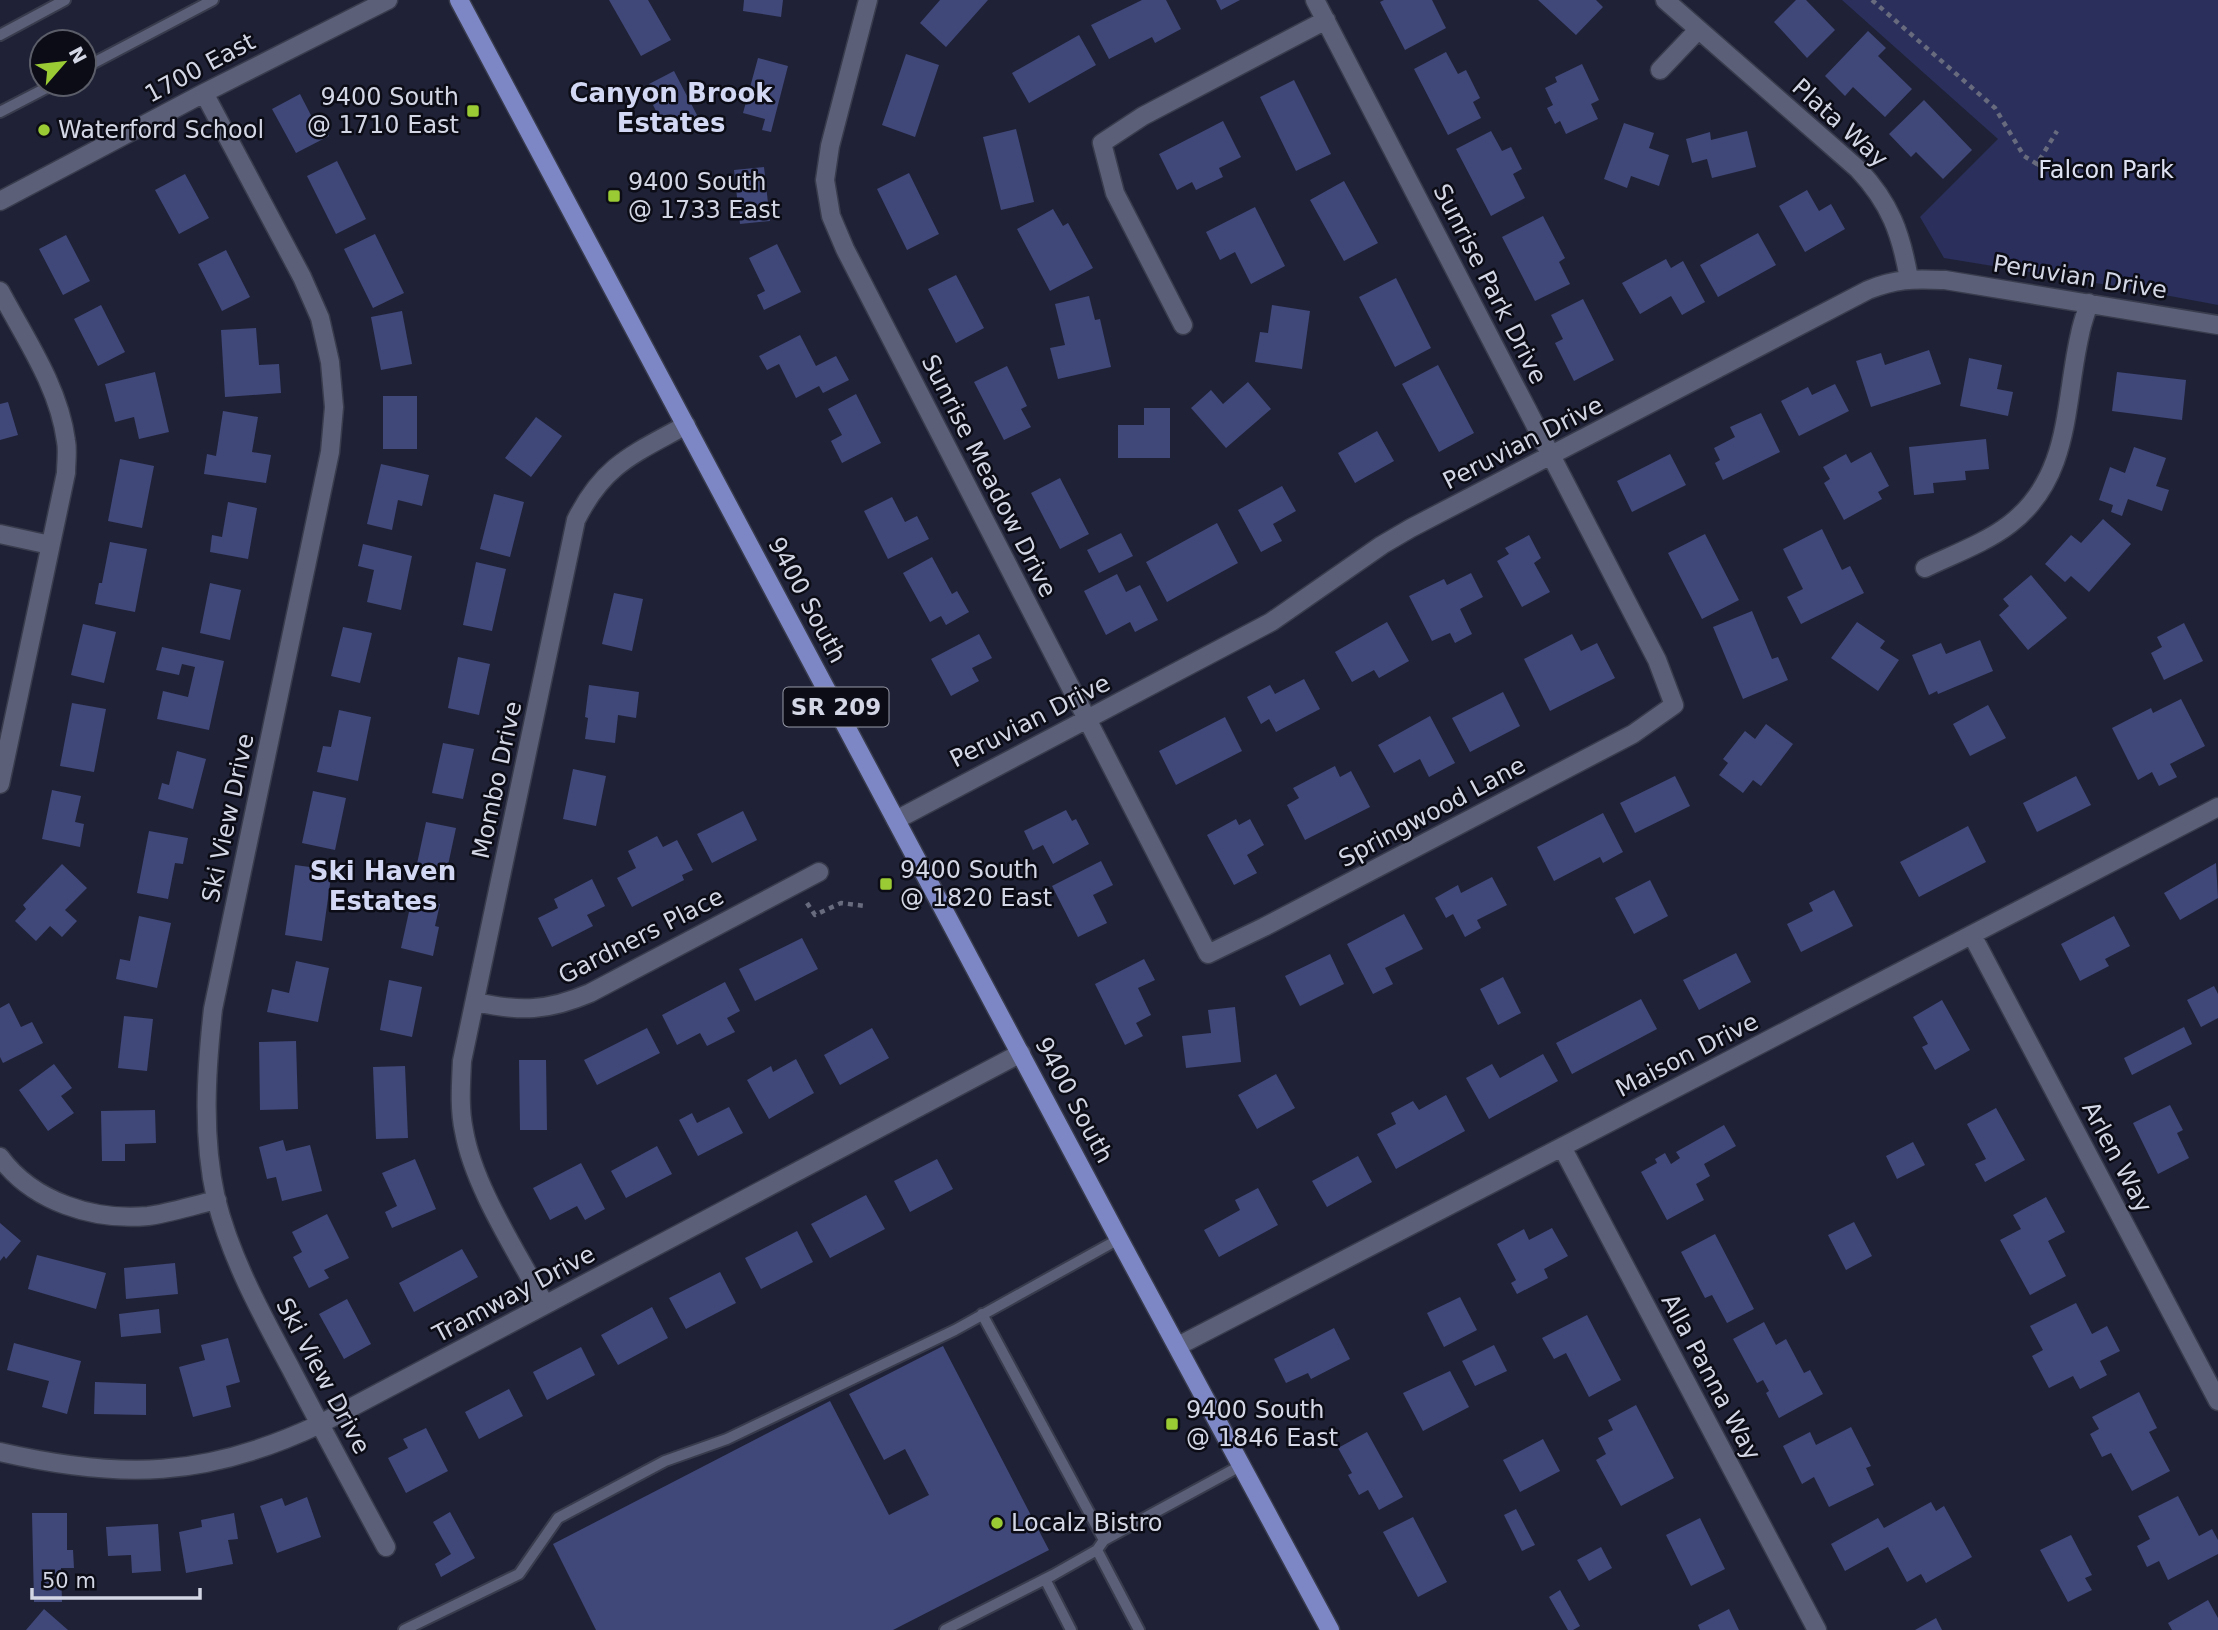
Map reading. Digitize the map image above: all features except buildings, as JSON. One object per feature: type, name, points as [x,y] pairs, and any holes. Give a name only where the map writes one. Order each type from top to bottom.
[{"type":"main road","name":"9400 South","points":[[458,0],[1119,1239],[1331,1630]]},
{"type":"street","name":"1700 East","points":[[0,201],[388,0]]},
{"type":"street","name":"Sunrise Meadow Drive","points":[[868,0],[830,146],[825,180],[831,216],[845,249],[1208,954]]},
{"type":"street","name":"Sunrise Park Drive","points":[[1315,0],[1657,660],[1674,705]]},
{"type":"street","name":"Plata Way","points":[[1665,0],[1858,169],[1874,187],[1898,232],[1909,279]]},
{"type":"street","points":[[1183,325],[1115,193],[1102,142],[1143,116],[1326,20]]},
{"type":"street","points":[[1660,70],[1698,30]]},
{"type":"street","name":"Ski View Drive","points":[[204,93],[302,277],[320,318],[330,362],[334,407],[331,452],[213,1009],[207,1059],[206,1109],[210,1159],[216,1200],[235,1256],[259,1310],[386,1547]]},
{"type":"street","name":"Peruvian Drive","points":[[896,820],[1271,622],[1411,528],[1868,290],[1891,281],[1945,280],[2218,325]]},
{"type":"street","points":[[0,291],[50,385],[61,413],[67,443],[66,474],[0,784]]},
{"type":"street","points":[[1925,568],[2010,525],[2046,484],[2058,455],[2080,333],[2089,303]]},
{"type":"street","name":"Mombo Drive","points":[[545,1305],[471,1162],[463,1129],[460,1096],[462,1061],[576,520],[601,480],[617,465],[686,425]]},
{"type":"street","points":[[0,534],[50,545]]},
{"type":"street","name":"Springwood Lane","points":[[1208,954],[1633,734],[1674,705]]},
{"type":"street","name":"Maison Drive","points":[[1178,1346],[2218,807]]},
{"type":"street","name":"Gardners Place","points":[[476,1002],[515,1009],[565,1004],[819,872]]},
{"type":"street","name":"Arlen Way","points":[[1972,935],[2218,1401]]},
{"type":"street","name":"Tramway Drive","points":[[0,1452],[48,1464],[100,1470],[152,1471],[189,1467],[262,1449],[320,1424],[1021,1053]]},
{"type":"street","name":"Alla Panna Way","points":[[1562,1147],[1817,1630]]},
{"type":"street","points":[[0,1157],[30,1186],[57,1202],[86,1212],[149,1216],[216,1200]]},
{"type":"lane","points":[[0,35],[65,0]]},
{"type":"lane","points":[[98,61],[213,0]]},
{"type":"lane","points":[[0,112],[28,97]]},
{"type":"lane","points":[[404,1630],[519,1574],[558,1518],[665,1461],[727,1439],[955,1330],[1119,1239]]},
{"type":"lane","points":[[982,1314],[1104,1539]]},
{"type":"lane","points":[[945,1630],[1045,1579],[1097,1549],[1104,1539],[1242,1465]]},
{"type":"lane","points":[[1097,1549],[1139,1630]]},
{"type":"lane","points":[[1045,1579],[1071,1630]]},
{"type":"path","points":[[1872,0],[1995,108],[2024,156],[2056,173],[2079,172]]},
{"type":"path","points":[[2037,164],[2057,131]]},
{"type":"path","points":[[807,903],[815,915],[841,903],[865,906]]},
{"type":"green space","name":"Falcon Park","points":[[1842,0],[2218,0],[2218,305],[1944,258],[1920,217],[1998,139]]},
{"type":"place","name":"9400 South @ 1710 East","points":[[473,111]]},
{"type":"place","name":"Waterford School","points":[[44,130]]},
{"type":"place","name":"9400 South @ 1733 East","points":[[614,196]]},
{"type":"place","name":"9400 South @ 1820 East","points":[[886,884]]},
{"type":"place","name":"9400 South @ 1846 East","points":[[1172,1424]]},
{"type":"place","name":"Localz Bistro","points":[[997,1523]]},
{"type":"district","name":"Canyon Brook Estates","points":[[671,108]]},
{"type":"district","name":"Ski Haven Estates","points":[[383,886]]}]
